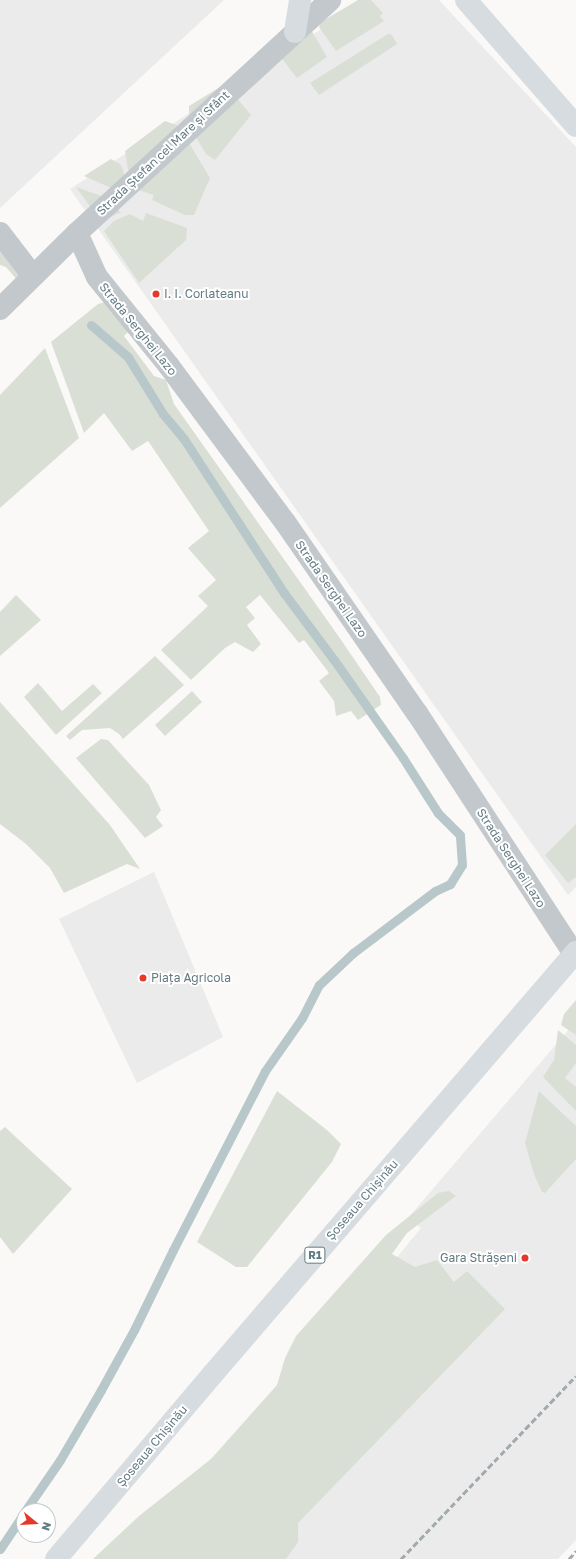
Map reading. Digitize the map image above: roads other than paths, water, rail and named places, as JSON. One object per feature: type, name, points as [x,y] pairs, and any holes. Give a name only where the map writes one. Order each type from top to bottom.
[{"type":"main road","points":[[295,32],[300,0]]},
{"type":"main road","points":[[466,0],[576,126]]},
{"type":"main road","name":"Șoseaua Chișinău","points":[[56,1559],[212,1375],[575,953]]},
{"type":"street","name":"Strada Ștefan cel Mare și Sfânt","points":[[0,309],[77,233],[330,0]]},
{"type":"street","points":[[0,233],[33,276]]},
{"type":"street","name":"Strada Serghei Lazo","points":[[77,233],[98,278],[169,366],[285,522],[417,713],[575,953]]},
{"type":"waterway","points":[[30,1503],[60,1460],[101,1390],[134,1330],[173,1250],[265,1071],[302,1018],[319,985],[353,953],[435,891],[450,884],[462,865],[460,835],[438,813],[403,758],[334,660],[284,593],[184,439],[163,414],[128,357],[91,325]]},
{"type":"waterway","points":[[0,1549],[16,1525]]},
{"type":"railway","points":[[401,1559],[576,1376]]},
{"type":"railway","points":[[569,1559],[576,1551]]},
{"type":"place","name":"I. I. Corlateanu","points":[[156,294]]},
{"type":"place","name":"Piața Agricola","points":[[143,978]]},
{"type":"place","name":"Gara Strășeni","points":[[525,1258]]}]
